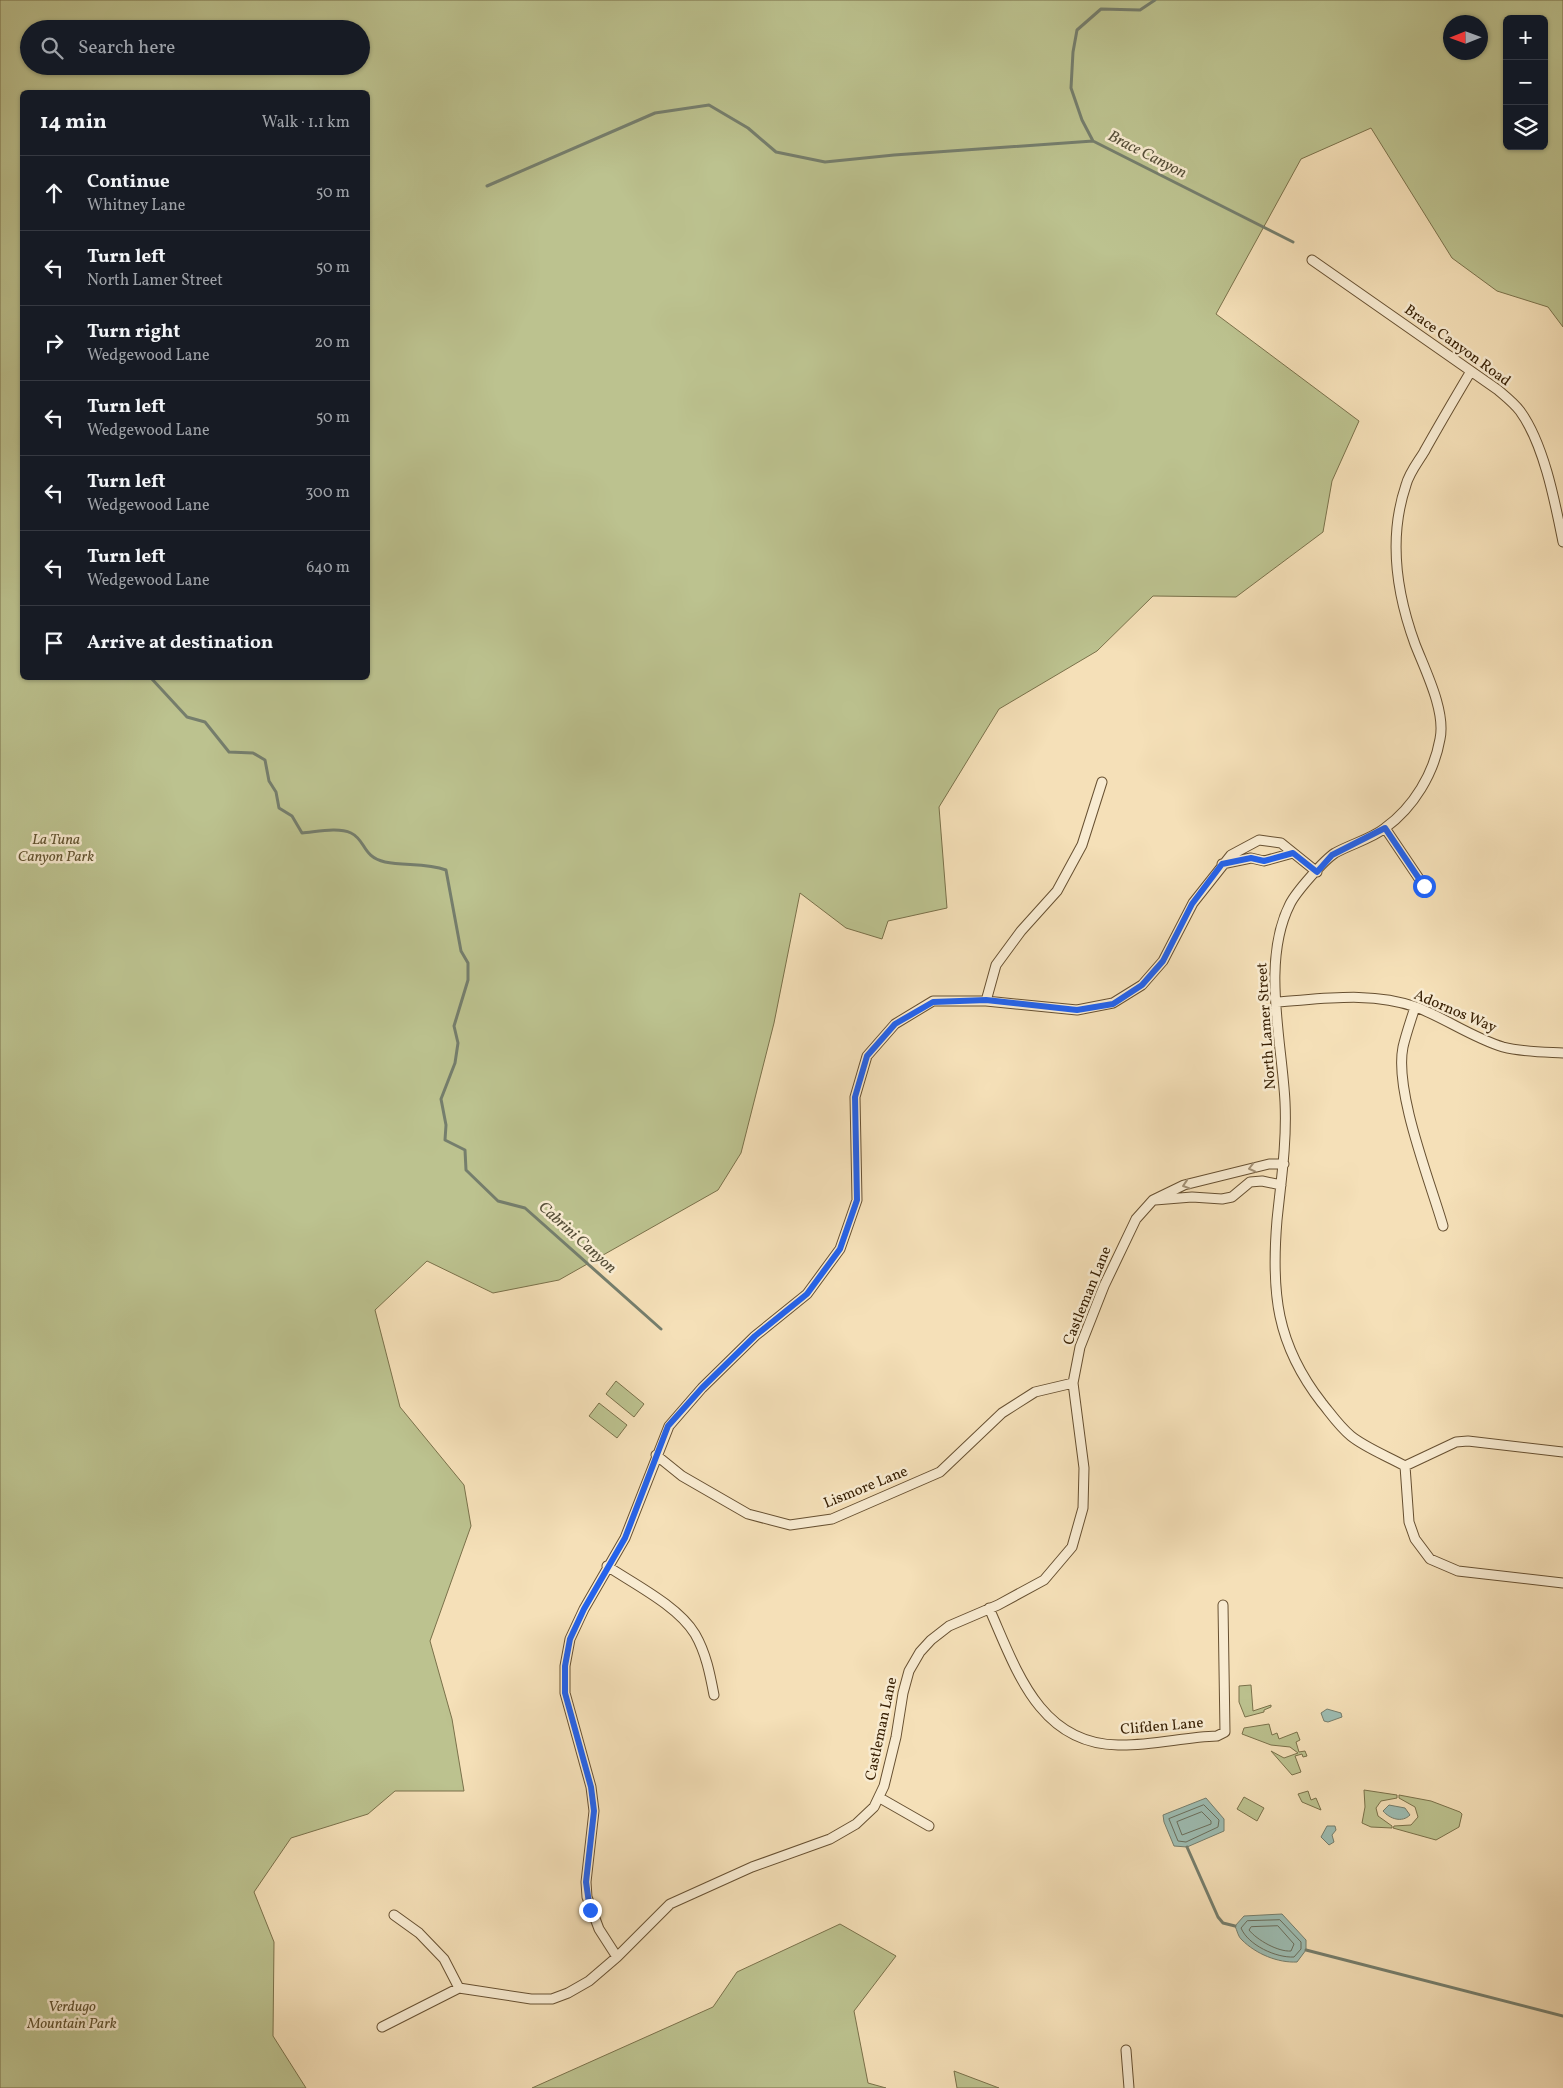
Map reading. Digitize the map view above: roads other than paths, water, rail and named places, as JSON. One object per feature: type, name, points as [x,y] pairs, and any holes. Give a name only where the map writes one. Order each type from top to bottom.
[{"type":"street","name":"Brace Canyon Road","points":[[1312,260],[1498,390],[1519,411],[1532,432],[1552,487],[1563,542]]},
{"type":"street","name":"North Lamer Street","points":[[1406,1466],[1352,1437],[1336,1422],[1304,1380],[1291,1356],[1284,1335],[1274,1273],[1284,1164],[1285,1104],[1277,1002],[1276,945],[1284,918],[1301,888],[1332,855],[1385,828],[1413,801],[1430,774],[1441,737],[1438,704],[1405,617],[1398,588],[1396,564],[1397,521],[1406,482],[1471,371]]},
{"type":"street","points":[[986,1000],[996,965],[1021,931],[1057,891],[1082,845],[1102,782]]},
{"type":"street","points":[[1385,828],[1424,886]]},
{"type":"street","points":[[617,1957],[599,1929],[587,1897],[586,1882],[593,1803],[591,1787],[565,1693],[565,1666],[570,1639],[607,1566],[625,1538],[668,1426],[702,1388],[755,1336],[807,1294],[840,1249],[857,1200],[855,1097],[867,1056],[895,1024],[933,1002],[986,1000],[1077,1010],[1113,1004],[1142,985],[1163,961],[1192,904],[1222,864],[1231,855],[1259,840],[1281,843],[1317,872]]},
{"type":"street","points":[[1222,864],[1251,858],[1264,861],[1293,853]]},
{"type":"street","name":"Adornos Way","points":[[1277,1002],[1344,997],[1379,998],[1415,1007],[1502,1046],[1531,1052],[1563,1053]]},
{"type":"street","points":[[1415,1007],[1403,1049],[1402,1078],[1407,1106],[1443,1226]]},
{"type":"street","name":"Castleman Lane","points":[[459,1988],[531,1999],[552,1998],[568,1993],[588,1981],[617,1957],[670,1904],[752,1867],[830,1840],[856,1824],[880,1798],[896,1737],[909,1671],[931,1640],[949,1626],[1044,1580],[1072,1547],[1083,1508],[1084,1468],[1073,1383],[1080,1347],[1104,1286],[1136,1218],[1153,1200],[1184,1185],[1269,1164],[1284,1164]]},
{"type":"street","points":[[1153,1200],[1192,1197],[1222,1199],[1232,1197],[1250,1182],[1262,1181],[1281,1185]]},
{"type":"street","name":"Lismore Lane","points":[[656,1455],[682,1476],[748,1514],[790,1525],[832,1519],[940,1472],[1002,1413],[1035,1392],[1073,1383]]},
{"type":"street","points":[[1563,1452],[1468,1441],[1456,1442],[1406,1466],[1409,1522],[1415,1539],[1430,1559],[1458,1571],[1563,1583]]},
{"type":"street","points":[[607,1566],[675,1611],[694,1633],[706,1659],[714,1695]]},
{"type":"street","name":"Clifden Lane","points":[[989,1608],[1029,1695],[1046,1714],[1074,1735],[1094,1743],[1138,1745],[1222,1735],[1226,1728],[1223,1605]]},
{"type":"street","points":[[880,1798],[929,1826]]},
{"type":"street","points":[[382,2027],[459,1988],[444,1959],[419,1933],[394,1915]]},
{"type":"street","points":[[1126,2050],[1129,2088]]},
{"type":"water","points":[[1327,1709],[1341,1713],[1342,1717],[1328,1722],[1324,1721],[1321,1713]]},
{"type":"water","points":[[1206,1798],[1224,1819],[1224,1831],[1187,1847],[1174,1846],[1163,1815]]},
{"type":"water","points":[[1389,1805],[1405,1808],[1410,1815],[1403,1819],[1393,1818],[1383,1811]]},
{"type":"water","points":[[1327,1826],[1335,1826],[1336,1830],[1332,1835],[1334,1842],[1329,1845],[1321,1837]]},
{"type":"water","points":[[1282,1914],[1306,1940],[1306,1950],[1297,1962],[1275,1959],[1254,1949],[1241,1939],[1235,1926],[1244,1916]]},
{"type":"waterway","name":"Brace Canyon","points":[[1155,0],[1140,10],[1101,9],[1077,30],[1073,52],[1071,88],[1082,120],[1093,141],[1293,242]]},
{"type":"waterway","points":[[487,186],[655,113],[709,105],[748,128],[776,152],[825,162],[894,155],[1093,141]]},
{"type":"waterway","name":"Cabrini Canyon","points":[[153,680],[187,717],[205,722],[229,752],[253,753],[265,760],[269,781],[276,792],[279,808],[292,816],[302,833],[333,830],[346,831],[356,836],[368,852],[378,860],[431,866],[446,870],[461,951],[468,963],[468,980],[454,1026],[458,1043],[455,1063],[441,1099],[446,1125],[445,1140],[465,1150],[466,1170],[498,1201],[525,1208],[661,1329]]},
{"type":"waterway","points":[[1187,1847],[1218,1917],[1223,1923],[1235,1926]]},
{"type":"waterway","points":[[1306,1950],[1563,2016]]},
{"type":"park label","name":"La Tuna Canyon Park","points":[[56,848]]},
{"type":"park label","name":"Verdugo Mountain Park","points":[[72,2016]]}]
